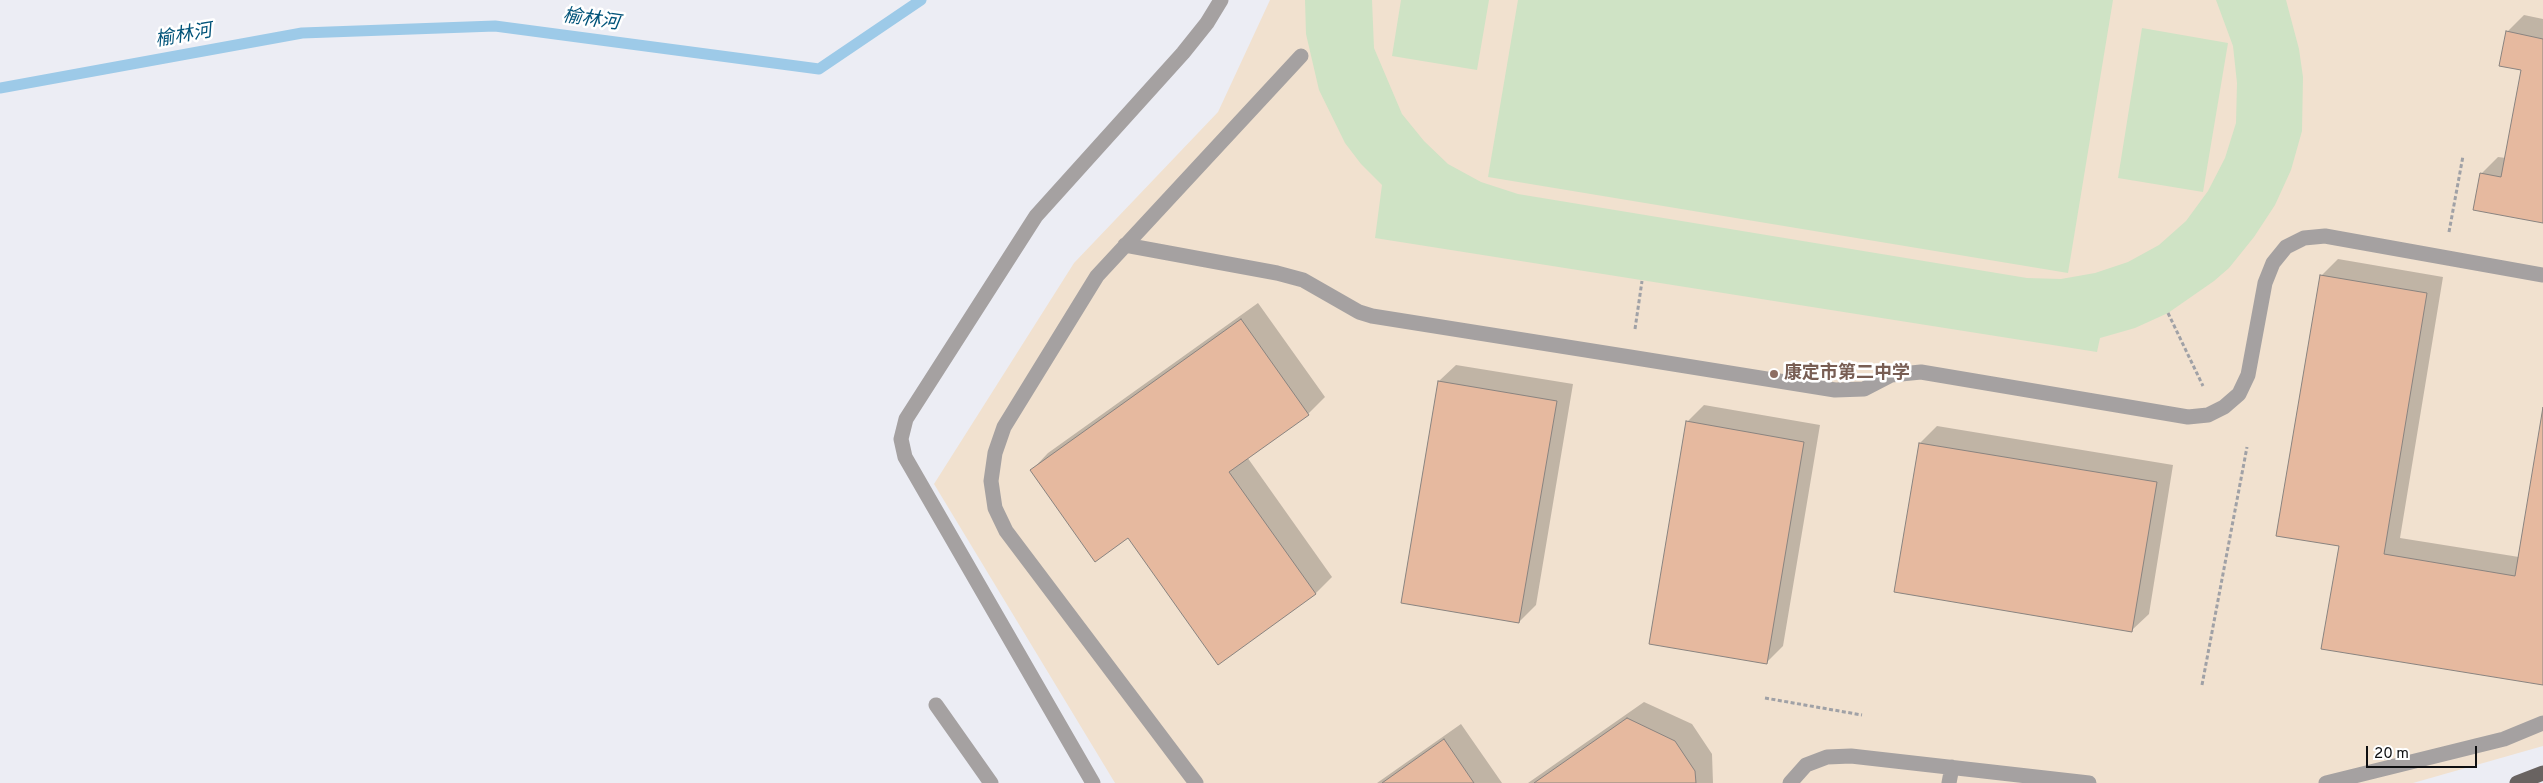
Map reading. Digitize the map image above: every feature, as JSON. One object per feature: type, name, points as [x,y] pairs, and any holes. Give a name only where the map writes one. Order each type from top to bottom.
[{"type":"main road","points":[[2517,783],[2543,773]]},
{"type":"street","points":[[1093,783],[905,457],[901,439],[906,419],[1036,216],[1183,53],[1207,23],[1221,0]]},
{"type":"street","points":[[1196,783],[1006,531],[995,508],[992,481],[995,453],[1004,427],[1097,276],[1301,56]]},
{"type":"street","points":[[1125,245],[1277,272],[1303,280],[1359,312],[1372,316],[1835,390],[1864,389],[1891,375],[1921,372],[2188,417],[2208,415],[2215,412],[2239,394],[2245,381],[2265,283],[2273,263],[2286,247],[2304,238],[2325,236],[2543,275]]},
{"type":"street","points":[[936,705],[991,783]]},
{"type":"street","points":[[2326,783],[2504,739],[2543,723]]},
{"type":"street","points":[[1790,783],[1806,765],[1827,757],[1851,756],[1952,767],[2030,780],[2089,783]]},
{"type":"street","points":[[1949,783],[1952,767]]},
{"type":"path","points":[[2444,257],[2463,156]]},
{"type":"path","points":[[1630,357],[1642,281]]},
{"type":"path","points":[[2168,313],[2215,412]]},
{"type":"path","points":[[2202,685],[2247,447]]},
{"type":"path","points":[[1765,698],[1862,715]]},
{"type":"shaded area","name":"康定市第二中学","points":[[1270,0],[2543,0],[2543,746],[2413,783],[1115,783],[934,484],[1074,263],[1218,112]]},
{"type":"green space","points":[[1305,0],[1372,0],[1374,48],[1402,114],[1424,141],[1448,164],[1481,182],[1518,194],[2027,278],[2061,279],[2095,273],[2128,262],[2159,245],[2186,221],[2208,191],[2225,158],[2236,123],[2237,83],[2233,46],[2216,0],[2286,0],[2299,49],[2303,77],[2302,131],[2291,170],[2275,205],[2254,237],[2229,268],[2214,281],[2168,313],[2135,328],[2100,338],[2097,352],[1375,238],[1382,185],[1361,164],[1345,143],[1319,90],[1306,34]]},
{"type":"green space","points":[[1401,0],[1489,0],[1477,70],[1392,56]]},
{"type":"green space","points":[[1518,0],[2113,0],[2068,273],[1488,177]]},
{"type":"green space","points":[[2142,28],[2228,43],[2203,192],[2118,178]]},
{"type":"building","points":[[2506,31],[2543,39],[2543,223],[2473,210],[2480,173],[2501,177],[2521,70],[2499,66]]},
{"type":"building","points":[[2320,275],[2427,293],[2384,554],[2515,576],[2543,407],[2543,685],[2321,649],[2339,546],[2276,536]]},
{"type":"building","points":[[1241,319],[1309,415],[1229,472],[1316,594],[1218,665],[1128,538],[1095,562],[1030,470]]},
{"type":"building","points":[[1438,381],[1557,401],[1519,623],[1401,603]]},
{"type":"building","points":[[1686,421],[1804,442],[1767,664],[1649,644]]},
{"type":"building","points":[[1919,443],[2157,482],[2132,632],[1894,592]]},
{"type":"building","points":[[1627,718],[1675,741],[1695,771],[1696,783],[1534,783]]},
{"type":"building","points":[[1444,739],[1474,783],[1382,783]]},
{"type":"waterway","name":"榆林河","points":[[0,88],[302,33],[495,26],[819,69],[921,0]]},
{"type":"place","name":"康定市第二中学","points":[[1774,374]]}]
